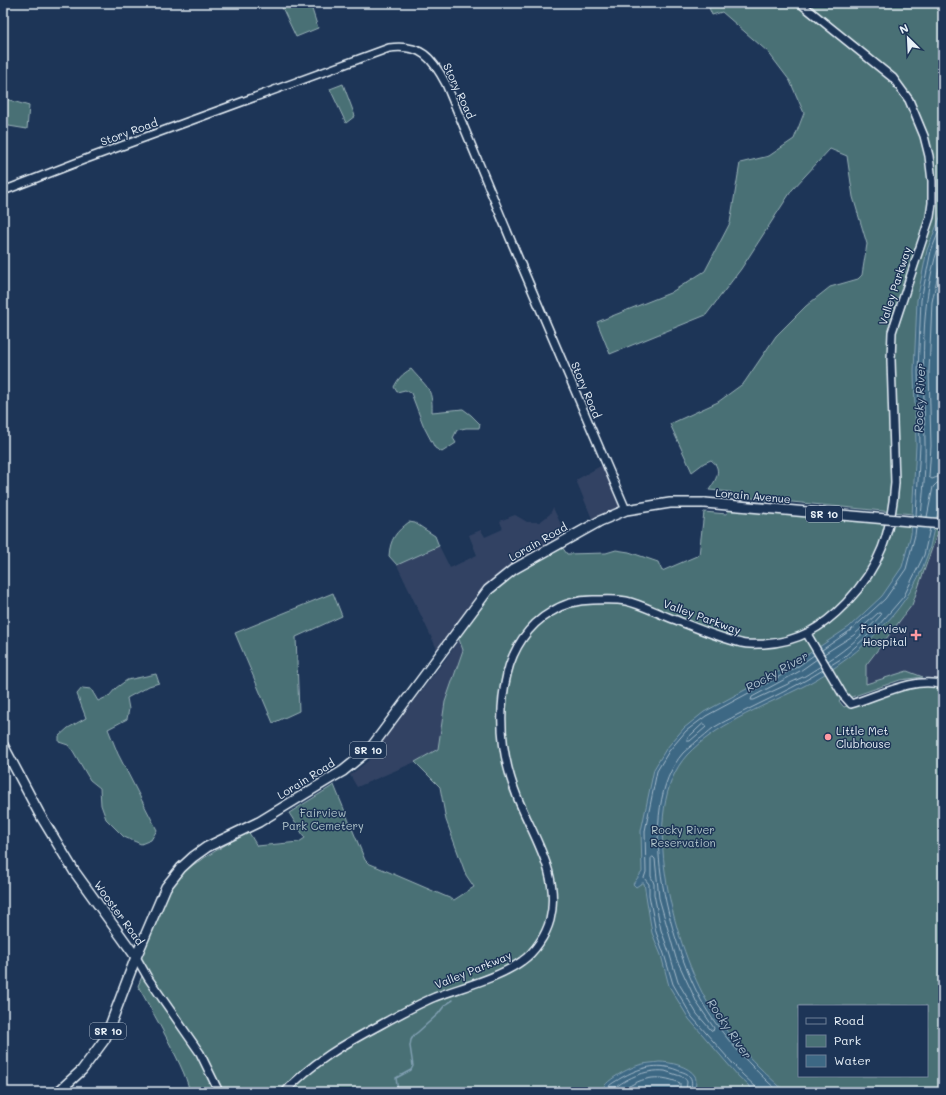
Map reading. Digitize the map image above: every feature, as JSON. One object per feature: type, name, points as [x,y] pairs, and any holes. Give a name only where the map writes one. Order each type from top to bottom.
[{"type":"main road","name":"Lorain Road","points":[[58,1092],[82,1070],[105,1039],[136,957],[166,887],[181,868],[207,847],[259,822],[343,771],[370,749],[488,590],[514,569],[538,554],[600,521],[626,510],[670,503],[705,504]]},
{"type":"main road","name":"Lorain Avenue","points":[[705,504],[943,524]]},
{"type":"main road","name":"Wooster Road","points":[[3,745],[39,812],[74,871],[136,957]]},
{"type":"street","name":"Valley Parkway","points":[[285,1092],[301,1076],[321,1060],[367,1032],[433,998],[486,979],[522,961],[533,952],[542,937],[549,923],[553,890],[548,867],[513,786],[504,752],[501,722],[503,697],[510,664],[524,636],[536,622],[551,611],[575,602],[610,600],[628,602],[713,635],[744,644],[773,644],[789,641],[807,634],[827,621],[853,596],[872,570],[882,549],[889,530],[894,501],[895,483],[891,360],[892,332],[930,217],[932,203],[932,181],[929,156],[924,136],[909,100],[893,78],[800,3]]},
{"type":"street","name":"Story Road","points":[[3,191],[389,48],[402,46],[424,53],[436,66],[446,84],[516,255],[626,510]]},
{"type":"street","points":[[807,634],[851,704],[900,687],[920,683],[943,685]]},
{"type":"street","name":"Wooster Road","points":[[136,957],[148,978],[200,1053],[219,1092]]},
{"type":"shaded area","points":[[604,464],[621,506],[593,521],[576,480]]},
{"type":"shaded area","points":[[553,508],[567,537],[511,567],[438,651],[397,565],[439,546],[450,568],[477,555],[469,535],[481,530],[485,537],[503,529],[500,521],[515,515],[527,522],[540,522],[550,514]]},
{"type":"shaded area","name":"Fairview Hospital","points":[[943,534],[943,680],[923,677],[907,671],[866,684],[866,665],[912,605],[936,537]]},
{"type":"shaded area","points":[[459,640],[463,650],[445,702],[438,749],[415,762],[357,787],[350,775],[368,761]]},
{"type":"green space","points":[[280,3],[310,3],[318,28],[296,37]]},
{"type":"green space","points":[[707,3],[943,3],[943,517],[731,496],[731,492],[709,490],[717,475],[717,467],[715,463],[711,460],[704,463],[692,472],[670,424],[718,402],[744,383],[776,336],[806,306],[830,287],[858,279],[862,275],[867,244],[853,197],[847,156],[830,149],[792,190],[741,269],[706,315],[610,354],[597,322],[670,293],[705,271],[730,223],[740,163],[769,156],[794,139],[804,113],[790,81],[768,52],[722,12],[712,15]]},
{"type":"green space","points":[[343,84],[355,116],[346,123],[330,89]]},
{"type":"green space","points":[[3,98],[29,106],[27,129],[3,125]]},
{"type":"green space","points":[[411,369],[430,392],[432,412],[463,409],[480,424],[479,428],[457,430],[453,438],[456,443],[442,452],[435,448],[424,427],[411,393],[405,390],[397,392],[394,387],[401,377]]},
{"type":"green space","name":"Rocky River Reservation","points":[[729,502],[943,529],[943,534],[936,537],[912,605],[866,665],[866,684],[907,671],[923,677],[900,680],[846,699],[843,696],[839,701],[844,707],[901,686],[943,683],[943,1092],[189,1092],[188,1084],[176,1057],[138,986],[145,969],[137,956],[178,874],[248,831],[257,846],[299,842],[305,838],[289,813],[334,785],[365,860],[368,863],[454,900],[474,887],[466,875],[446,820],[440,787],[415,762],[438,749],[445,702],[463,650],[457,634],[492,587],[562,547],[567,554],[606,553],[616,550],[629,552],[658,562],[662,571],[699,555],[704,512],[727,514]]},
{"type":"green space","points":[[409,522],[415,523],[435,536],[439,546],[397,565],[389,556],[392,540],[394,536]]},
{"type":"green space","points":[[333,593],[342,616],[296,637],[299,711],[273,723],[235,633]]},
{"type":"green space","points":[[156,674],[159,683],[149,686],[127,698],[129,709],[127,719],[108,729],[118,754],[157,830],[151,840],[141,844],[124,837],[106,819],[101,805],[100,788],[90,780],[68,745],[59,742],[59,736],[68,728],[86,718],[77,694],[82,688],[91,689],[98,701],[109,696],[116,688],[127,680]]},
{"type":"water","name":"Rocky River","points":[[943,210],[943,462],[941,494],[929,551],[918,577],[906,598],[875,635],[837,666],[796,690],[753,710],[724,726],[710,735],[687,755],[672,779],[664,808],[663,841],[666,876],[672,911],[693,973],[712,1011],[721,1024],[752,1060],[786,1092],[756,1092],[739,1077],[689,1019],[669,986],[661,955],[652,933],[644,883],[636,887],[633,884],[642,872],[641,831],[654,769],[666,749],[684,728],[704,712],[795,663],[849,627],[882,596],[902,567],[911,534],[916,445],[914,371],[917,300],[927,250]]},
{"type":"water","points":[[659,1062],[679,1065],[692,1073],[696,1079],[695,1092],[601,1092],[611,1079],[623,1072],[641,1064]]},
{"type":"waterway","points":[[396,1092],[398,1091],[396,1078],[411,1070],[413,1066],[410,1046],[414,1035],[438,1014],[445,1005],[453,1000]]},
{"type":"place","name":"Fairview Hospital","points":[[916,635]]},
{"type":"place","name":"Little Met Clubhouse","points":[[828,737]]},
{"type":"park label","name":"Fairview Park Cemetery","points":[[323,819]]}]
